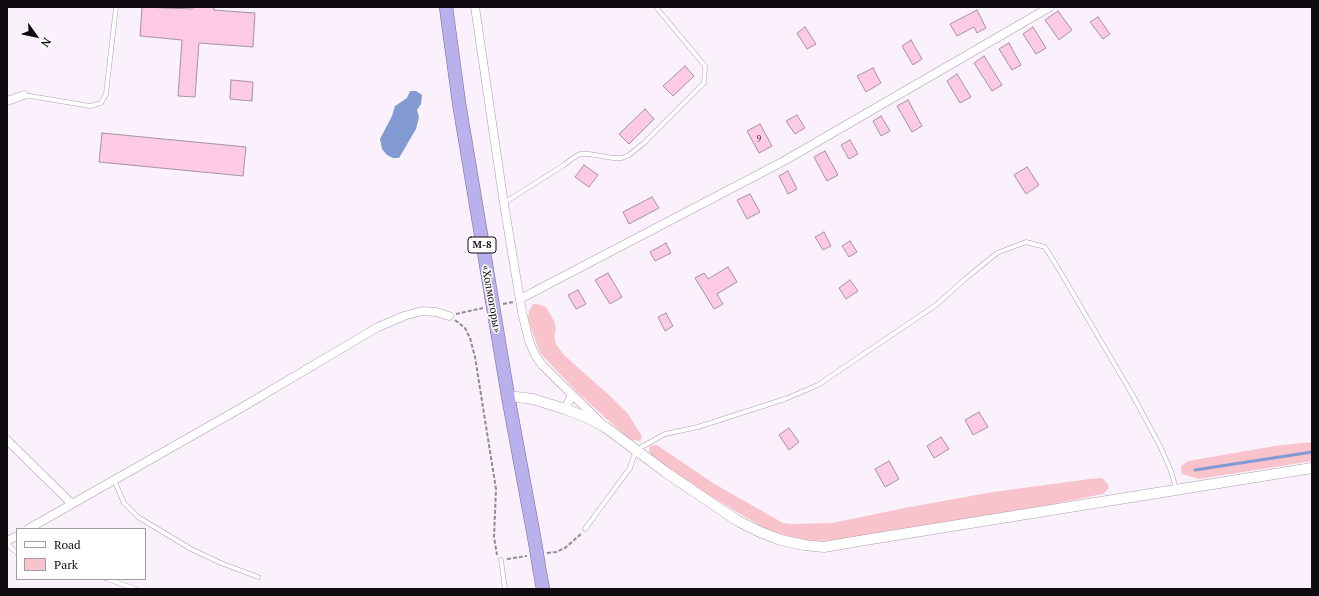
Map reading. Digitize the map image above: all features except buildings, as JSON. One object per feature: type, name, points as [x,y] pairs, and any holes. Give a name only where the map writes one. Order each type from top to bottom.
[{"type":"highway","name":"«Холмогоры»","points":[[446,7],[459,103],[542,589]]},
{"type":"street","points":[[475,7],[504,204],[524,326],[535,355],[546,371],[605,427],[667,473],[738,521],[781,540],[804,546],[824,547],[1312,468]]},
{"type":"street","points":[[520,299],[784,161],[1050,7]]},
{"type":"street","points":[[7,100],[24,95]]},
{"type":"street","points":[[30,528],[71,503],[241,408],[378,327],[404,316],[422,311],[436,312],[449,316]]},
{"type":"street","points":[[565,408],[572,395]]},
{"type":"street","points":[[508,396],[533,399],[565,408],[605,427]]},
{"type":"street","points":[[7,440],[71,503]]},
{"type":"street","points":[[7,543],[16,537]]},
{"type":"lane","points":[[24,95],[90,106],[101,103],[106,94],[116,7]]},
{"type":"lane","points":[[504,204],[580,154],[613,158],[622,158],[628,155],[644,143],[704,83],[705,66],[656,7]]},
{"type":"lane","points":[[585,529],[630,468],[636,450],[665,434],[698,427],[785,399],[818,385],[936,305],[997,253],[1026,242],[1045,247],[1061,273],[1132,394],[1160,446],[1176,490]]},
{"type":"lane","points":[[114,480],[124,503],[138,517],[191,549],[221,563],[258,577]]},
{"type":"lane","points":[[7,543],[16,552]]},
{"type":"lane","points":[[501,560],[505,589]]},
{"type":"lane","points":[[110,580],[136,589]]},
{"type":"path","points":[[449,316],[458,321],[465,328],[470,338],[475,357],[496,489],[494,537]]},
{"type":"green space","points":[[533,304],[546,307],[554,321],[556,330],[554,336],[556,344],[564,355],[628,414],[642,437],[640,441],[630,440],[578,393],[540,353],[528,320],[529,311]]},
{"type":"green space","points":[[1312,442],[1312,461],[1199,479],[1182,474],[1181,466],[1188,461],[1275,446]]},
{"type":"green space","points":[[652,445],[657,445],[713,483],[783,523],[791,524],[832,523],[993,492],[1090,479],[1102,478],[1108,484],[1109,488],[1103,494],[1013,512],[886,531],[842,540],[803,541],[764,528],[707,494],[650,456],[649,447]]},
{"type":"water","points":[[410,91],[416,91],[422,95],[421,104],[417,110],[419,117],[416,129],[399,158],[393,158],[387,155],[382,149],[380,139],[392,116],[395,106],[407,98]]},
{"type":"waterway","points":[[1195,470],[1312,452]]}]
